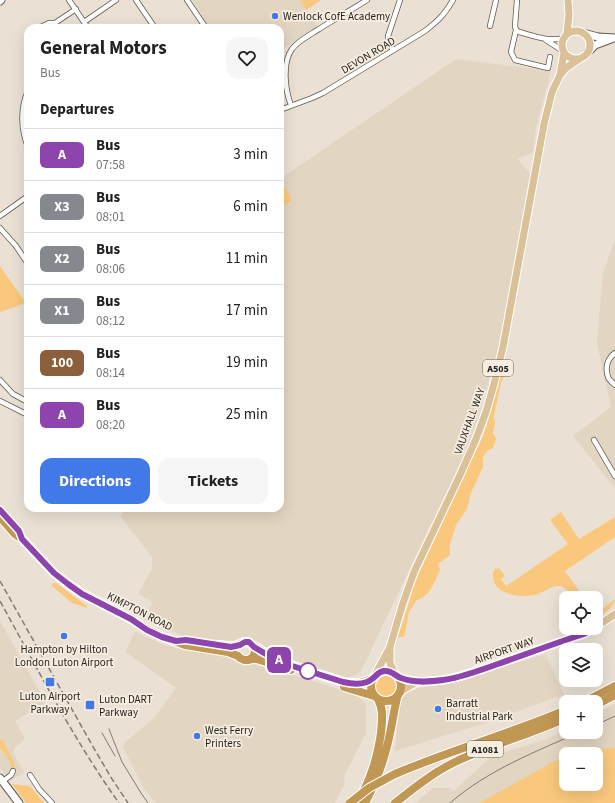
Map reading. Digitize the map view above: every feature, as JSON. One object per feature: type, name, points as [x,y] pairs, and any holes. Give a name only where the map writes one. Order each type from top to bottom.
[{"type":"highway","name":"KIMPTON ROAD","points":[[0,510],[19,531],[22,539]]},
{"type":"highway","name":"KIMPTON ROAD","points":[[0,517],[54,573],[82,594],[162,637],[185,645],[228,652],[238,656]]},
{"type":"highway","name":"KIMPTON ROAD","points":[[176,641],[186,640],[231,647],[240,645]]},
{"type":"highway","points":[[365,803],[377,780],[387,749],[398,696],[402,685],[397,676],[387,671],[383,671],[361,683],[352,684],[286,664],[254,647],[251,643],[243,643],[237,650],[238,656],[244,660],[257,659],[376,697],[382,701],[388,702],[398,696]]},
{"type":"highway","points":[[251,659],[254,655],[254,647]]},
{"type":"highway","points":[[358,803],[366,789],[378,752],[382,716],[381,704],[371,688],[374,677]]},
{"type":"highway","points":[[598,695],[615,686]]},
{"type":"highway","points":[[603,701],[615,695]]},
{"type":"highway","name":"A1081","points":[[350,803],[369,788],[414,765],[559,713]]},
{"type":"highway","name":"A1081","points":[[395,803],[432,775],[455,762],[491,746],[559,721]]},
{"type":"main road","points":[[568,0],[569,14],[566,36],[562,42],[562,48],[570,58],[579,59],[585,56],[588,52],[590,44],[588,39],[574,24],[569,14]]},
{"type":"main road","points":[[566,36],[573,32],[582,33]]},
{"type":"main road","name":"VAUXHALL WAY","points":[[374,677],[390,647],[408,586],[460,475],[486,412],[503,347],[548,109],[552,92],[560,75],[564,52]]},
{"type":"main road","name":"VAUXHALL WAY","points":[[560,75],[566,68],[579,59]]},
{"type":"main road","name":"AIRPORT WAY","points":[[603,622],[615,614]]},
{"type":"main road","name":"AIRPORT WAY","points":[[397,676],[418,682],[457,677],[581,635]]},
{"type":"main road","name":"VAUXHALL WAY","points":[[390,647],[390,663],[397,676]]},
{"type":"main road","name":"AIRPORT WAY","points":[[398,696],[403,690],[418,682]]},
{"type":"street","points":[[70,0],[84,22],[116,0]]},
{"type":"street","points":[[136,0],[151,24]]},
{"type":"street","points":[[187,0],[203,24]]},
{"type":"street","points":[[291,105],[286,88],[286,63],[292,49],[303,40],[367,0]]},
{"type":"street","points":[[393,50],[388,36],[400,0]]},
{"type":"street","name":"DEVON ROAD","points":[[284,108],[323,93],[425,31],[439,20],[453,0]]},
{"type":"street","points":[[490,26],[496,0]]},
{"type":"street","points":[[517,0],[516,30],[511,52],[514,60],[548,68],[550,57]]},
{"type":"street","points":[[47,24],[55,23],[76,10]]},
{"type":"street","points":[[516,30],[546,40],[557,40],[566,36]]},
{"type":"street","points":[[582,33],[598,37],[615,38],[595,45],[588,52]]},
{"type":"street","points":[[546,40],[564,52]]},
{"type":"street","points":[[24,104],[22,112],[24,132]]},
{"type":"street","points":[[0,214],[24,199]]},
{"type":"street","points":[[0,228],[16,246],[24,258]]},
{"type":"street","points":[[615,353],[610,357],[606,366],[608,378],[615,385]]},
{"type":"street","points":[[0,380],[13,394],[24,400]]},
{"type":"street","points":[[0,401],[24,413]]},
{"type":"street","points":[[594,440],[615,476]]},
{"type":"street","points":[[13,771],[11,775],[1,779],[19,803]]},
{"type":"street","points":[[30,775],[39,789],[52,803]]},
{"type":"shaded area","points":[[192,0],[300,0],[317,26],[284,48],[284,24],[207,24]]},
{"type":"shaded area","points":[[300,0],[321,0],[306,10]]},
{"type":"shaded area","points":[[456,59],[551,71],[536,127],[533,152],[518,159],[530,174],[498,349],[472,435],[458,468],[360,673],[348,678],[292,660],[267,648],[261,643],[243,636],[230,643],[187,637],[144,620],[153,602],[138,594],[152,569],[152,557],[121,517],[123,512],[284,512],[284,205],[292,200],[284,187],[284,176]]},
{"type":"shaded area","points":[[284,187],[292,200],[284,206]]},
{"type":"shaded area","points":[[615,239],[615,488],[573,436],[611,407],[597,343],[603,273]]},
{"type":"shaded area","points":[[0,266],[24,300],[24,304],[0,312]]},
{"type":"shaded area","points":[[504,361],[506,372],[501,383],[494,416],[495,424],[493,433],[496,439],[493,448],[488,450],[483,457],[483,467],[471,493],[467,509],[456,525],[450,545],[450,555],[438,564],[440,570],[434,584],[425,596],[417,600],[409,612],[404,637],[398,637],[417,578],[486,428]]},
{"type":"shaded area","points":[[561,512],[579,539],[615,517],[615,537],[565,571],[579,591],[567,591],[563,587],[558,586],[535,595],[523,596],[509,594],[498,588],[493,576],[495,568],[499,568],[505,576],[501,579],[506,586],[568,544],[550,520]]},
{"type":"shaded area","points":[[53,583],[56,583],[87,606],[87,608],[72,603],[52,586]]},
{"type":"shaded area","points":[[615,599],[610,608],[603,613],[603,608]]},
{"type":"shaded area","points":[[0,621],[46,703],[15,721],[25,738],[15,747],[13,753],[24,772],[11,781],[0,768]]},
{"type":"shaded area","points":[[135,632],[164,645],[183,650],[230,656],[233,660],[244,666],[251,664],[284,672],[357,695],[366,704],[366,733],[344,776],[345,783],[335,803],[156,803],[143,787],[123,747],[125,742],[154,718],[176,688],[126,652]]},
{"type":"shaded area","name":"Barratt Industrial Park","points":[[545,654],[559,683],[559,687],[561,687],[565,695],[559,695],[559,697],[495,720],[395,751],[400,702],[406,693],[419,688],[445,684]]},
{"type":"shaded area","points":[[386,675],[394,678],[397,686],[394,694],[386,697],[378,694],[375,686],[378,678]]},
{"type":"shaded area","points":[[615,704],[615,803],[415,803],[433,788],[449,788],[454,791],[490,757],[547,739],[559,733],[559,739],[603,739],[603,710]]},
{"type":"shaded area","points":[[2,739],[15,765],[14,768],[10,765],[11,763],[6,757],[7,756],[0,748],[0,740]]},
{"type":"shaded area","points":[[615,748],[615,803],[479,803],[559,760],[559,791],[603,791],[603,749]]},
{"type":"shaded area","points":[[12,784],[30,786],[44,803],[26,803]]},
{"type":"tram line","points":[[603,722],[615,716]]},
{"type":"tram line","points":[[109,729],[122,762],[148,803]]},
{"type":"tram line","points":[[102,733],[115,756]]},
{"type":"tram line","points":[[450,803],[465,791],[496,771],[564,739]]},
{"type":"railway","points":[[0,581],[92,745],[128,803]]},
{"type":"railway","points":[[0,601],[42,679],[72,730],[119,803]]},
{"type":"bus line","name":"A","points":[[0,510],[19,531],[22,539],[54,573],[82,594],[131,619],[147,630],[162,637],[176,641],[186,640],[231,647],[249,642],[254,647],[286,664],[352,684],[372,680],[375,675],[383,671],[391,672],[399,677],[418,682],[443,680],[489,667],[581,635]]},
{"type":"place","name":"Wenlock CofE Academy","points":[[275,16]]},
{"type":"place","name":"Hampton by Hilton London Luton Airport","points":[[64,636]]},
{"type":"place","name":"Luton Airport Parkway","points":[[50,682]]},
{"type":"place","name":"Luton DART Parkway","points":[[90,705]]},
{"type":"place","name":"Barratt Industrial Park","points":[[438,709]]},
{"type":"place","name":"West Ferry Printers","points":[[197,736]]}]
